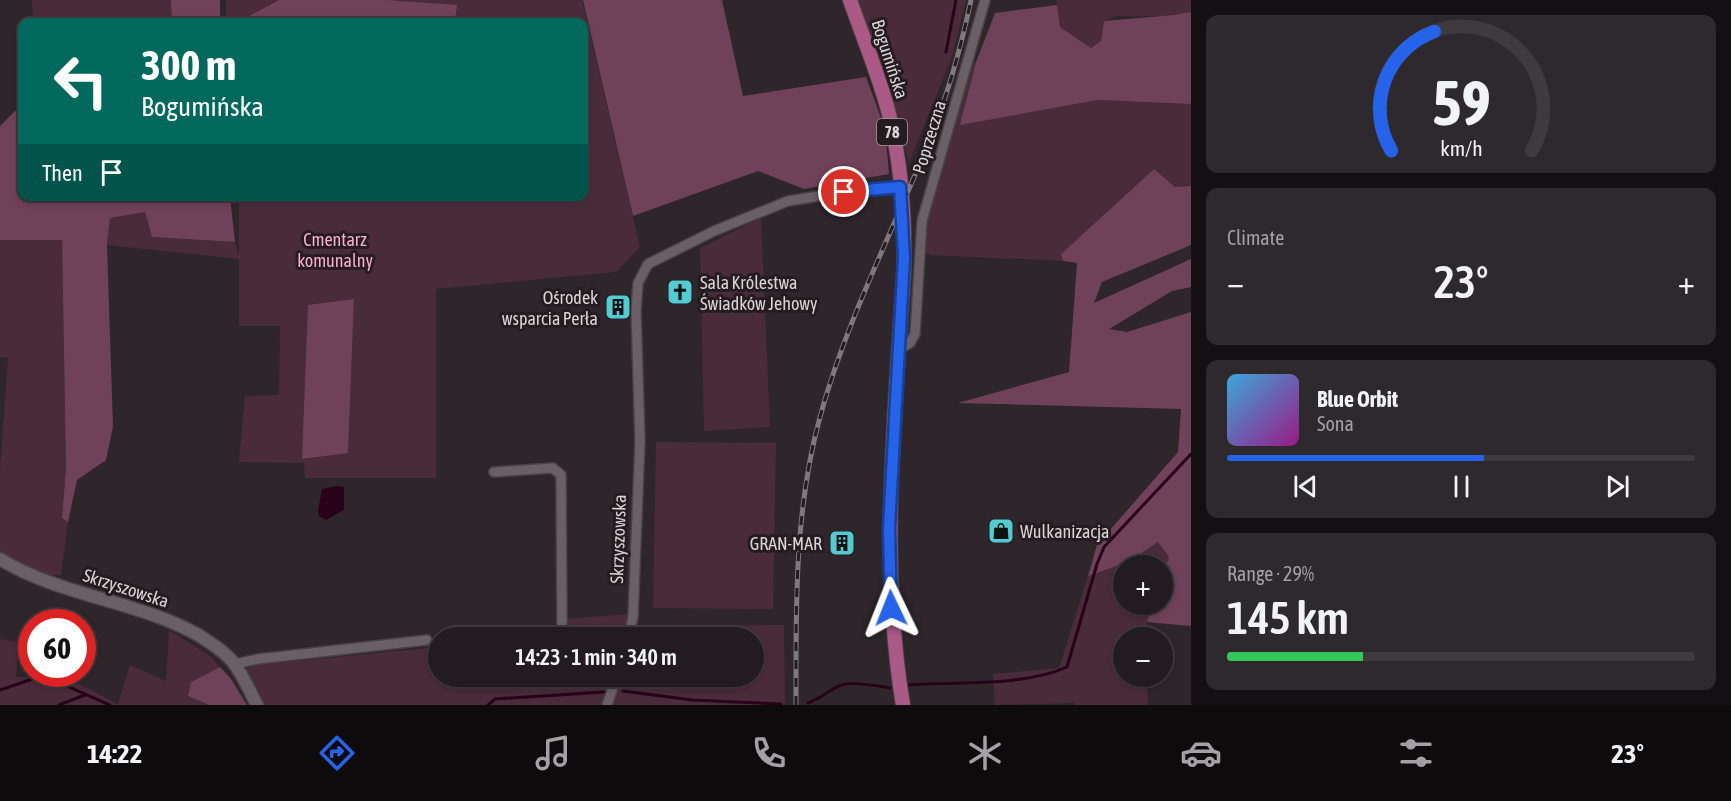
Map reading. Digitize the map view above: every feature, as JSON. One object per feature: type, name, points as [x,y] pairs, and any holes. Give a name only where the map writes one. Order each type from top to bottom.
[{"type":"main road","name":"Bogumińska","points":[[850,0],[888,113],[900,187],[904,257],[889,528],[892,624],[903,705]]},
{"type":"street","name":"Poprzeczna","points":[[899,350],[910,343],[915,334],[922,221],[986,0]]},
{"type":"street","name":"Skrzyszowska","points":[[631,627],[640,441],[636,311],[638,283],[648,264],[714,231],[788,201],[844,192],[900,187]]},
{"type":"street","points":[[494,472],[553,468],[561,474],[562,627]]},
{"type":"street","name":"Skrzyszowska","points":[[0,559],[45,581],[172,621],[207,641],[235,664],[257,705]]},
{"type":"street","points":[[235,664],[258,659],[427,640]]},
{"type":"street","points":[[607,705],[612,687]]},
{"type":"green space","points":[[32,0],[171,0],[172,18],[33,18]]},
{"type":"green space","points":[[226,0],[582,0],[586,18],[226,18]]},
{"type":"green space","points":[[856,0],[966,0],[953,54],[909,163],[887,79]]},
{"type":"green space","points":[[1056,0],[1191,0],[1191,16],[1116,16],[1104,21],[1102,41],[1091,48],[1060,27]]},
{"type":"green space","name":"Cmentarz komunalny","points":[[588,26],[640,247],[616,272],[436,289],[436,478],[305,478],[304,463],[239,462],[245,396],[279,395],[280,326],[239,326],[239,259],[107,245],[110,218],[145,212],[152,237],[235,242],[239,256],[239,201],[588,201]],"holes":[[[354,299],[348,452],[302,459]]]},
{"type":"green space","points":[[976,62],[961,124],[1098,100],[1191,104],[1191,186],[1175,187],[1154,169],[1061,254],[1063,261],[931,255],[921,250],[945,151],[972,63]]},
{"type":"green space","points":[[761,218],[770,427],[704,431],[700,248]]},
{"type":"green space","points":[[0,240],[62,240],[66,468],[62,517],[68,522],[61,575],[37,572],[0,552],[0,470],[8,357],[0,357]]},
{"type":"green space","points":[[656,442],[776,443],[773,609],[653,608]]},
{"type":"green space","points":[[1158,542],[1168,555],[1138,555]]},
{"type":"green space","points":[[1113,567],[1113,615],[1149,615],[1147,627],[1113,627],[1113,687],[1147,687],[1148,705],[1075,705],[1075,703],[995,705],[993,674],[1059,668],[1088,576]]},
{"type":"green space","points":[[628,614],[626,627],[566,627],[565,619]]},
{"type":"green space","points":[[784,625],[785,705],[610,705],[617,687],[764,687],[764,627],[644,626]]},
{"type":"green space","points":[[169,630],[210,656],[220,667],[191,682],[188,696],[209,705],[0,705],[0,639],[18,642],[16,677],[18,677],[18,687],[85,687],[118,704],[130,665],[166,681]]},
{"type":"green space","points":[[428,648],[428,687],[607,687],[601,705],[265,705],[246,669],[257,665]]},
{"type":"shaded area","points":[[171,0],[220,0],[220,18],[172,18]]},
{"type":"shaded area","points":[[279,0],[386,0],[457,5],[455,18],[245,18]]},
{"type":"shaded area","points":[[583,0],[722,0],[743,96],[866,77],[885,129],[889,174],[804,189],[758,171],[633,216]]},
{"type":"shaded area","points":[[1057,5],[1060,27],[1091,48],[1101,41],[1104,21],[1191,12],[1191,104],[1098,100],[960,125],[976,62],[995,13]]},
{"type":"shaded area","points":[[15,111],[18,111],[18,201],[230,201],[235,242],[152,237],[145,212],[110,218],[107,245],[113,427],[106,460],[77,480],[68,522],[62,518],[66,468],[62,240],[0,240],[0,126]]},
{"type":"shaded area","points":[[1154,169],[1175,187],[1191,186],[1191,245],[1102,282],[1094,303],[1191,259],[1191,287],[1172,291],[1109,329],[1127,332],[1191,312],[1191,626],[1147,622],[1149,615],[1173,615],[1173,555],[1168,555],[1158,542],[1138,555],[1113,555],[1113,567],[1088,576],[1097,545],[1178,452],[1181,409],[958,403],[1069,372],[1077,263],[1063,261],[1061,254]]},
{"type":"shaded area","points":[[354,299],[348,453],[302,459],[308,305]]},
{"type":"shaded area","points":[[344,487],[344,510],[326,520],[319,516],[318,511],[322,489]]},
{"type":"shaded area","points":[[220,667],[231,679],[247,705],[209,705],[188,696],[191,682]]},
{"type":"waterway","points":[[946,52],[956,0]]},
{"type":"waterway","points":[[909,685],[1030,678],[1067,667],[1104,547],[1191,454]]},
{"type":"waterway","points":[[0,690],[35,678],[51,679],[110,705]]},
{"type":"waterway","points":[[808,703],[847,684],[890,688]]},
{"type":"waterway","points":[[623,691],[692,700],[781,704]]},
{"type":"waterway","points":[[488,705],[495,699],[604,692]]},
{"type":"waterway","points":[[59,705],[85,695]]},
{"type":"railway","points":[[796,705],[798,560],[805,488],[820,417],[856,311],[937,122],[954,70],[971,0]]},
{"type":"place","name":"Sala Królestwa Świadków Jehowy","points":[[680,292]]},
{"type":"place","name":"Ośrodek wsparcia Perła","points":[[618,307]]},
{"type":"place","name":"Wulkanizacja","points":[[1001,531]]},
{"type":"place","name":"GRAN-MAR","points":[[842,543]]},
{"type":"route","points":[[844,192],[900,187],[904,257],[889,528],[891,608]]}]
